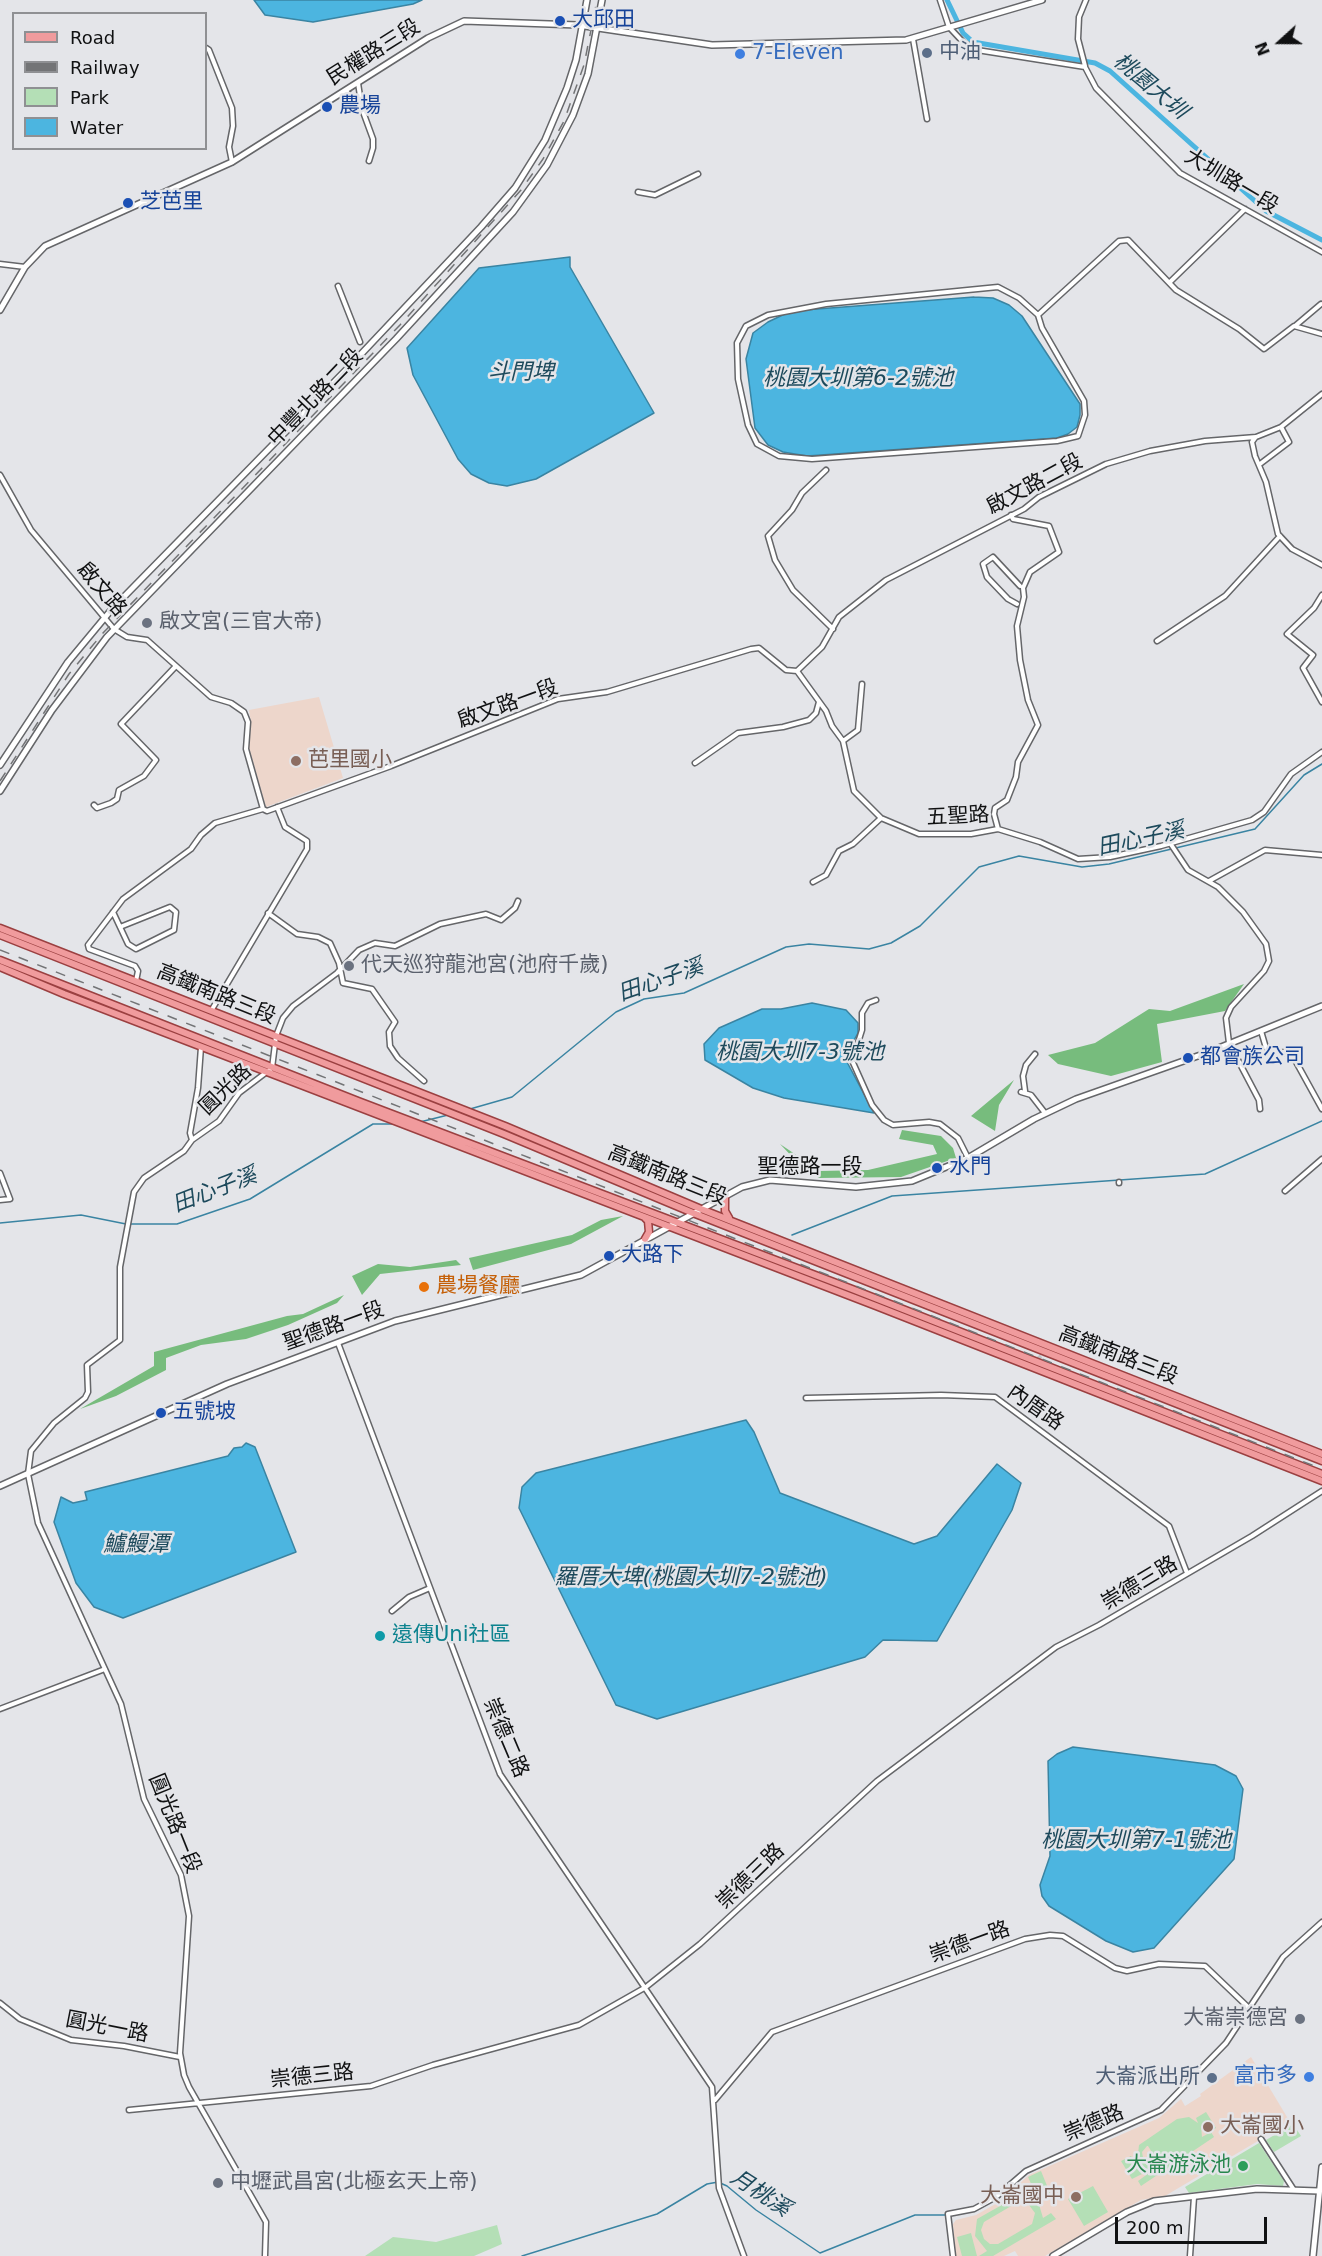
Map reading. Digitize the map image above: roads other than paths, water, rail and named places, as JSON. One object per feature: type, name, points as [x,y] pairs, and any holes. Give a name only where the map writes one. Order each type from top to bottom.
[{"type":"main road","name":"高鐵南路三段","points":[[0,928],[211,1011],[277,1040]]},
{"type":"main road","name":"高鐵南路三段","points":[[0,934],[398,1088],[693,1213],[1322,1461]]},
{"type":"main road","name":"高鐵南路三段","points":[[0,960],[464,1149],[876,1306],[1322,1482]]},
{"type":"main road","name":"高鐵南路三段","points":[[0,967],[201,1047],[270,1070]]},
{"type":"main road","points":[[136,981],[158,996]]},
{"type":"main road","points":[[127,1011],[156,1029]]},
{"type":"main road","name":"高鐵南路三段","points":[[398,1088],[505,1126],[701,1209],[1322,1454]]},
{"type":"main road","name":"高鐵南路三段","points":[[357,1104],[852,1289],[1322,1474]]},
{"type":"main road","points":[[471,1145],[511,1166]]},
{"type":"main road","points":[[725,1196],[725,1211],[729,1219]]},
{"type":"main road","points":[[664,1218],[668,1212],[668,1202]]},
{"type":"main road","points":[[642,1216],[648,1221],[650,1232],[645,1239]]},
{"type":"main road","points":[[710,1219],[705,1222],[704,1226],[710,1235]]},
{"type":"main road","points":[[852,1289],[876,1306]]},
{"type":"main road","points":[[1208,1436],[1228,1438]]},
{"type":"street","name":"中豐北路二段","points":[[0,765],[68,662],[105,618],[347,369],[515,188],[545,140],[557,115],[576,60],[587,0]]},
{"type":"street","name":"中豐北路二段","points":[[0,791],[82,667],[114,629],[396,339],[513,212],[547,165],[573,115],[588,74],[602,0]]},
{"type":"street","points":[[940,0],[949,27],[963,42],[977,50],[1084,66],[1078,39],[1079,17],[1086,0]]},
{"type":"street","name":"民權路三段","points":[[0,310],[25,267],[45,246],[232,162],[428,38],[464,21],[583,26],[712,45],[913,39],[1042,0]]},
{"type":"street","points":[[913,39],[927,119]]},
{"type":"street","points":[[207,49],[232,108],[233,126],[229,147],[232,162]]},
{"type":"street","name":"大圳路一段","points":[[1084,66],[1096,88],[1180,173],[1322,252]]},
{"type":"street","points":[[358,83],[362,109],[373,139],[369,161]]},
{"type":"street","points":[[346,91],[362,109]]},
{"type":"street","points":[[639,192],[655,195],[698,174]]},
{"type":"street","points":[[1170,282],[1245,208]]},
{"type":"street","points":[[1038,315],[1119,241],[1128,240],[1176,290],[1239,329],[1264,349],[1321,304]]},
{"type":"street","points":[[0,264],[25,267]]},
{"type":"street","points":[[338,286],[360,342]]},
{"type":"street","points":[[998,287],[1020,298],[1038,315],[1042,328],[1083,401],[1085,415],[1082,430],[1078,436],[1057,441],[812,459],[779,456],[758,444],[748,426],[738,379],[737,343],[746,326],[768,315],[826,304],[998,287]]},
{"type":"street","points":[[1294,326],[1322,334]]},
{"type":"street","name":"啟文路二段","points":[[797,671],[822,647],[839,617],[886,580],[1011,515],[1039,496],[1106,464],[1150,451],[1205,441],[1256,437],[1281,427],[1322,394]]},
{"type":"street","points":[[1260,464],[1289,442],[1281,427]]},
{"type":"street","points":[[1256,437],[1252,442],[1280,536],[1292,549],[1322,565]]},
{"type":"street","points":[[826,470],[802,493],[792,510],[768,536],[775,560],[794,590],[833,629]]},
{"type":"street","name":"啟文路","points":[[0,475],[31,530],[114,629],[127,637],[147,640],[211,697],[231,703],[247,716],[246,749],[263,809]]},
{"type":"street","points":[[998,829],[994,814],[996,808],[1007,800],[1016,777],[1018,762],[1038,725],[1028,700],[1020,660],[1017,626],[1024,597],[1023,588],[1030,572],[1059,552],[1049,526],[1013,519],[1011,515]]},
{"type":"street","points":[[1157,640],[1225,596],[1280,536]]},
{"type":"street","points":[[1017,604],[1008,599],[987,577],[982,564],[993,557],[1020,586]]},
{"type":"street","points":[[1322,596],[1314,608],[1287,634],[1314,655],[1303,668],[1322,702]]},
{"type":"street","name":"啟文路一段","points":[[136,981],[138,971],[135,966],[89,949],[88,945],[123,899],[190,849],[212,825],[263,809],[267,811],[391,766],[558,699],[607,692],[759,648],[786,670],[797,671]]},
{"type":"street","points":[[94,805],[97,808],[111,804],[117,799],[118,790],[144,776],[156,760],[121,724],[176,666]]},
{"type":"street","name":"五聖路","points":[[797,671],[819,701],[843,741],[851,785],[861,799],[881,818],[919,834],[971,834],[998,829],[1085,860],[1170,844],[1252,820],[1264,812],[1291,774],[1322,752]]},
{"type":"street","points":[[843,741],[858,730],[862,684]]},
{"type":"street","points":[[694,763],[738,733],[783,727],[808,720],[816,713],[819,701]]},
{"type":"street","points":[[211,1011],[308,846],[305,839],[285,827],[277,807]]},
{"type":"street","points":[[813,882],[826,874],[839,851],[853,844],[881,818]]},
{"type":"street","points":[[1170,844],[1176,856],[1188,870],[1218,887],[1243,912],[1266,944],[1269,961],[1264,971],[1231,1007],[1226,1018],[1229,1044],[1259,1100],[1260,1109]]},
{"type":"street","points":[[1209,881],[1265,850],[1322,855]]},
{"type":"street","name":"圓光路","points":[[28,1474],[31,1451],[35,1444],[54,1423],[85,1398],[88,1392],[87,1365],[120,1340],[120,1267],[124,1237],[134,1192],[144,1178],[184,1151],[192,1140],[219,1121],[239,1093],[270,1070],[283,1018],[293,1006],[359,950],[375,943],[394,946],[440,924],[486,914],[501,920],[515,908],[518,901]]},
{"type":"street","points":[[113,912],[129,947],[141,948],[174,930],[176,912],[170,907],[120,927]]},
{"type":"street","points":[[268,913],[297,934],[318,937],[330,943],[343,982],[372,989],[395,1022],[389,1032],[390,1046],[398,1058],[424,1081]]},
{"type":"street","points":[[876,1000],[868,1002],[862,1013],[862,1030],[856,1049],[850,1056],[872,1105],[884,1120],[893,1125],[940,1124],[958,1138],[968,1158]]},
{"type":"street","name":"聖德路一段","points":[[0,1486],[227,1384],[395,1322],[581,1275],[742,1187],[770,1180],[856,1187],[912,1181],[968,1158],[1045,1113],[1095,1091],[1229,1044],[1322,1006]]},
{"type":"street","points":[[1261,1030],[1266,1048],[1277,1053],[1285,1052],[1294,1060],[1322,1108]]},
{"type":"street","name":"圓光路","points":[[192,1140],[190,1133],[198,1088],[201,1047]]},
{"type":"street","points":[[1035,1054],[1026,1065],[1023,1091],[1045,1113]]},
{"type":"street","points":[[1285,1191],[1322,1159]]},
{"type":"street","points":[[0,1173],[10,1198],[0,1200]]},
{"type":"street","name":"崇德二路","points":[[338,1343],[500,1774],[710,2084],[715,2100],[719,2188],[744,2256]]},
{"type":"street","name":"內厝路","points":[[806,1398],[941,1395],[995,1397],[1169,1526],[1187,1574]]},
{"type":"street","name":"圓光路一段","points":[[28,1474],[41,1529],[121,1704],[144,1799],[181,1875],[189,1916],[180,2057],[189,2087],[266,2222],[265,2256]]},
{"type":"street","name":"崇德三路","points":[[129,2110],[199,2105],[371,2086],[579,2025],[646,1987],[732,1917],[837,1815],[902,1761],[1056,1647],[1100,1625],[1187,1574],[1322,1491]]},
{"type":"street","points":[[392,1611],[408,1597],[430,1588]]},
{"type":"street","points":[[0,1709],[105,1669]]},
{"type":"street","name":"崇德路","points":[[953,2256],[948,2214],[974,2209],[996,2197],[1026,2171],[1161,2110],[1227,2043],[1283,1957],[1322,1922]]},
{"type":"street","name":"崇德一路","points":[[715,2100],[772,2032],[1025,1939],[1063,1936],[1115,1968],[1127,1971],[1159,1964],[1205,1966],[1250,2009]]},
{"type":"street","name":"圓光一路","points":[[0,2003],[20,2019],[71,2040],[124,2046],[180,2057]]},
{"type":"street","points":[[1261,2139],[1294,2190]]},
{"type":"street","points":[[1313,2256],[1322,2167]]},
{"type":"street","points":[[1053,2256],[1142,2204],[1257,2189],[1319,2191]]},
{"type":"street","points":[[1190,2256],[1194,2197]]},
{"type":"water","points":[[254,0],[422,0],[413,4],[313,22],[265,15]]},
{"type":"water","name":"斗門埤","points":[[570,257],[570,267],[654,413],[536,479],[507,486],[489,483],[471,474],[458,459],[413,375],[407,348],[479,268]]},
{"type":"water","name":"桃園大圳第6-2號池","points":[[974,297],[993,298],[1009,305],[1022,316],[1080,404],[1077,427],[1068,434],[1057,438],[807,456],[783,452],[768,445],[755,428],[746,359],[753,333],[768,322],[791,311]]},
{"type":"water","name":"桃園大圳7-3號池","points":[[812,1003],[846,1010],[858,1023],[858,1033],[849,1049],[847,1062],[874,1113],[784,1098],[753,1088],[705,1060],[704,1044],[719,1028],[762,1009],[781,1009]]},
{"type":"water","name":"羅厝大埤(桃園大圳7-2號池)","points":[[746,1420],[754,1432],[780,1493],[914,1544],[937,1536],[997,1464],[1021,1483],[1012,1510],[937,1641],[883,1640],[865,1657],[657,1719],[616,1705],[519,1508],[522,1487],[536,1473]]},
{"type":"water","name":"鱸鰻潭","points":[[246,1443],[255,1447],[296,1552],[123,1618],[94,1607],[76,1583],[54,1522],[61,1497],[73,1503],[87,1500],[85,1492],[228,1456],[234,1448],[242,1447]]},
{"type":"water","name":"桃園大圳第7-1號池","points":[[1073,1747],[1215,1765],[1236,1776],[1243,1789],[1234,1859],[1154,1948],[1133,1952],[1106,1941],[1049,1906],[1042,1896],[1040,1885],[1050,1856],[1048,1761]]},
{"type":"waterway","name":"桃園大圳","points":[[947,0],[963,33],[973,42],[1095,63],[1110,71],[1266,211],[1322,240]]},
{"type":"waterway","name":"田心子溪","points":[[470,1109],[512,1097],[616,1012],[644,999],[684,993],[786,947],[809,944],[869,949],[891,943],[920,926],[979,867],[1019,856],[1082,867],[1109,864],[1255,829],[1304,775],[1322,764]]},
{"type":"waterway","name":"田心子溪","points":[[420,1122],[448,1115]]},
{"type":"waterway","points":[[792,1235],[892,1196],[1205,1174],[1322,1121]]},
{"type":"waterway","name":"田心子溪","points":[[131,1224],[177,1224],[250,1199],[373,1124],[395,1124]]},
{"type":"waterway","name":"田心子溪","points":[[0,1223],[81,1215],[126,1224]]},
{"type":"waterway","name":"月桃溪","points":[[522,2256],[657,2214],[707,2184],[718,2182],[727,2186],[756,2210],[820,2253],[915,2215],[946,2215]]},
{"type":"tunnel","points":[[1033,1362],[1057,1345]]},
{"type":"railway","points":[[0,781],[69,674],[103,633],[400,325],[521,190],[543,159],[564,121],[584,65],[597,0]]},
{"type":"railway","points":[[0,950],[1322,1469]]},
{"type":"place","name":"大邱田","points":[[560,21]]},
{"type":"place","name":"中油","points":[[927,53]]},
{"type":"place","name":"7-Eleven","points":[[740,54]]},
{"type":"place","name":"農場","points":[[327,107]]},
{"type":"place","name":"芝芭里","points":[[128,203]]},
{"type":"place","name":"啟文宮(三官大帝)","points":[[147,623]]},
{"type":"place","name":"芭里國小","points":[[296,761]]},
{"type":"place","name":"代天巡狩龍池宮(池府千歲)","points":[[349,966]]},
{"type":"place","name":"都會族公司","points":[[1188,1058]]},
{"type":"place","name":"水門","points":[[937,1168]]},
{"type":"place","name":"大路下","points":[[609,1256]]},
{"type":"place","name":"農場餐廳","points":[[424,1287]]},
{"type":"place","name":"五號坡","points":[[161,1413]]},
{"type":"place","name":"遠傳Uni社區","points":[[380,1636]]},
{"type":"place","name":"大崙崇德宮","points":[[1300,2019]]},
{"type":"place","name":"富市多","points":[[1309,2077]]},
{"type":"place","name":"大崙派出所","points":[[1212,2078]]},
{"type":"place","name":"大崙國小","points":[[1208,2127]]},
{"type":"place","name":"大崙游泳池","points":[[1243,2166]]},
{"type":"place","name":"中壢武昌宮(北極玄天上帝)","points":[[218,2183]]},
{"type":"place","name":"大崙國中","points":[[1076,2197]]}]
